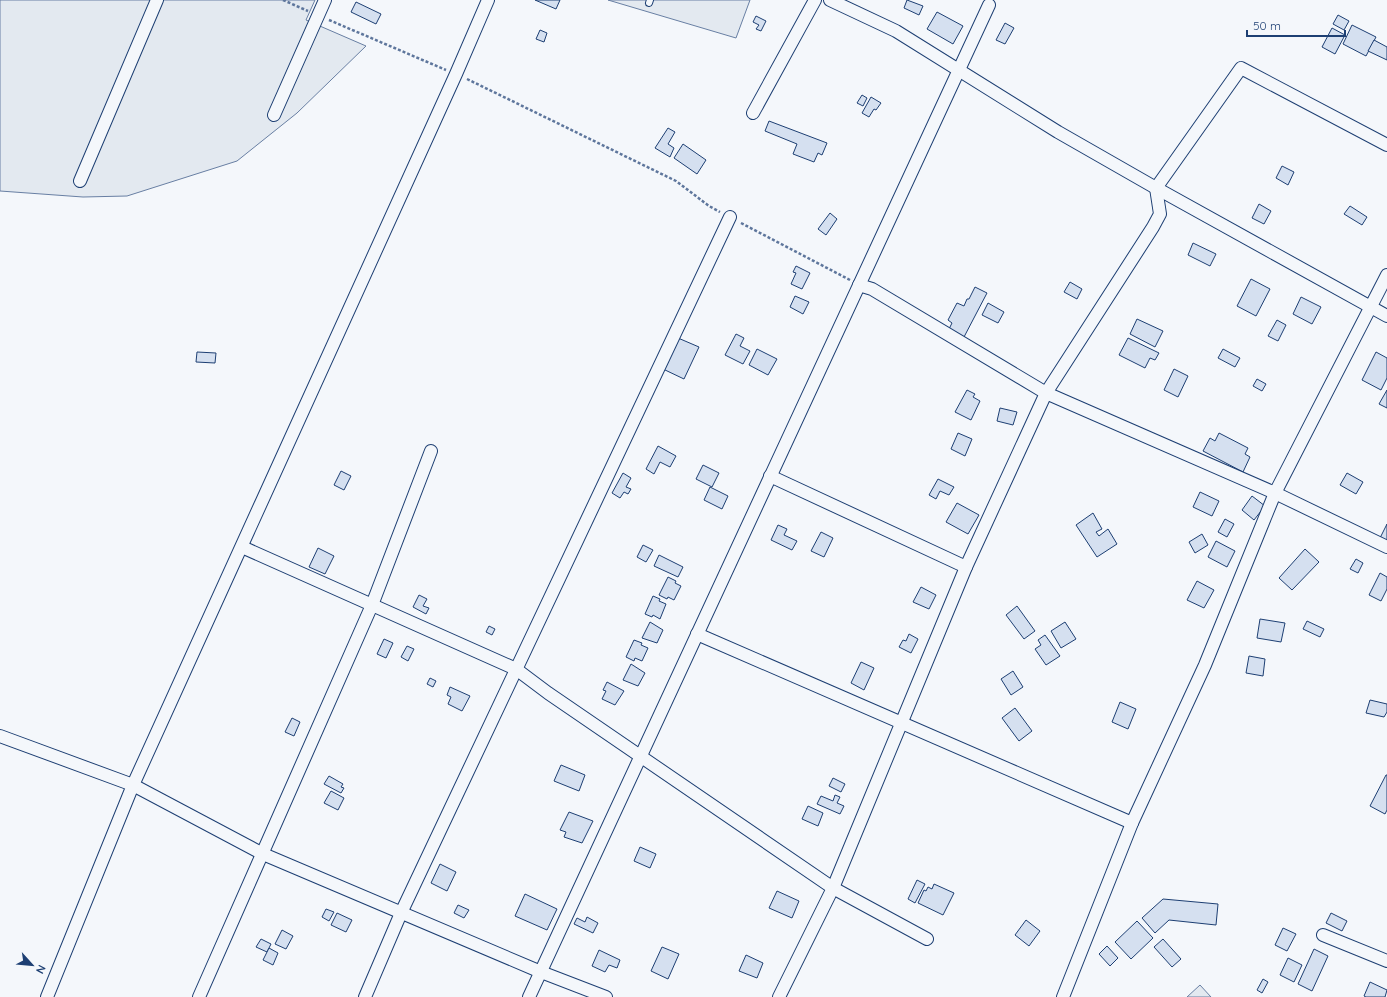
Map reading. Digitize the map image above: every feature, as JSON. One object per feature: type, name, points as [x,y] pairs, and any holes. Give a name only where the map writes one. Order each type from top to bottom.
[{"type":"street","points":[[80,180],[157,0]]},
{"type":"street","points":[[274,115],[325,0]]},
{"type":"street","points":[[47,997],[133,785],[456,74],[488,0]]},
{"type":"street","points":[[753,113],[815,0]]},
{"type":"street","points":[[830,0],[896,30],[1058,132],[1387,316]]},
{"type":"street","points":[[529,997],[989,5]]},
{"type":"street","points":[[779,997],[832,888],[966,567],[1046,394],[1160,214],[1156,188],[1241,68],[1387,145]]},
{"type":"street","points":[[365,997],[401,913],[730,217]]},
{"type":"street","points":[[1063,997],[1132,823],[1205,665],[1275,493],[1387,275]]},
{"type":"street","points":[[859,285],[872,289],[1046,394],[1275,493],[1387,547]]},
{"type":"street","points":[[199,997],[372,605],[431,451]]},
{"type":"street","points":[[770,476],[966,567]]},
{"type":"street","points":[[242,547],[516,669],[548,694],[641,756],[832,888],[927,939]]},
{"type":"street","points":[[697,634],[1132,823]]},
{"type":"street","points":[[0,736],[133,785],[263,854],[540,972],[606,997]]},
{"type":"street","points":[[1323,935],[1387,961]]},
{"type":"path","points":[[283,0],[456,74],[676,181],[709,206],[859,285]]},
{"type":"shaded area","points":[[0,0],[315,0],[306,20],[366,46],[297,113],[237,161],[127,196],[83,197],[0,191]]},
{"type":"shaded area","points":[[608,0],[750,0],[736,38]]},
{"type":"shaded area","points":[[1200,985],[1211,997],[1187,997]]},
{"type":"building","points":[[535,0],[560,0],[556,9]]},
{"type":"building","points":[[907,0],[923,6],[919,15],[904,8]]},
{"type":"building","points":[[356,2],[381,14],[376,24],[351,12]]},
{"type":"building","points":[[937,12],[963,26],[953,44],[927,29]]},
{"type":"building","points":[[1338,15],[1349,21],[1344,30],[1333,24]]},
{"type":"building","points":[[756,16],[766,21],[761,31],[756,29],[759,25],[753,22]]},
{"type":"building","points":[[1005,23],[1014,28],[1005,44],[996,40]]},
{"type":"building","points":[[1352,25],[1376,37],[1366,56],[1343,44]]},
{"type":"building","points":[[1332,28],[1345,35],[1335,54],[1322,47]]},
{"type":"building","points":[[540,30],[547,33],[544,42],[536,39]]},
{"type":"building","points":[[1374,40],[1387,47],[1387,60],[1368,51]]},
{"type":"building","points":[[862,95],[867,98],[863,106],[857,103]]},
{"type":"building","points":[[871,97],[881,103],[876,110],[874,109],[869,117],[862,113]]},
{"type":"building","points":[[769,121],[827,143],[822,155],[818,153],[814,162],[793,154],[797,144],[765,131]]},
{"type":"building","points":[[668,128],[675,132],[668,144],[674,148],[670,157],[655,148]]},
{"type":"building","points":[[683,144],[706,160],[697,174],[674,158]]},
{"type":"building","points":[[1282,166],[1294,172],[1288,185],[1276,178]]},
{"type":"building","points":[[1259,204],[1271,211],[1264,224],[1252,218]]},
{"type":"building","points":[[1350,206],[1367,217],[1362,225],[1344,214]]},
{"type":"building","points":[[830,213],[837,219],[826,235],[818,229]]},
{"type":"building","points":[[1193,243],[1216,254],[1210,266],[1188,255]]},
{"type":"building","points":[[796,266],[810,273],[802,289],[791,284],[796,273],[793,272]]},
{"type":"building","points":[[1251,279],[1270,289],[1256,316],[1237,306]]},
{"type":"building","points":[[1070,282],[1082,289],[1077,299],[1064,292]]},
{"type":"building","points":[[975,287],[987,293],[964,337],[949,329],[952,323],[948,320],[957,303],[964,306]]},
{"type":"building","points":[[795,296],[809,302],[803,314],[790,307]]},
{"type":"building","points":[[1301,297],[1321,307],[1312,324],[1293,314]]},
{"type":"building","points":[[988,303],[1004,312],[998,323],[982,315]]},
{"type":"building","points":[[1137,319],[1163,331],[1155,347],[1130,334]]},
{"type":"building","points":[[1277,320],[1286,325],[1278,341],[1268,336]]},
{"type":"building","points":[[736,334],[744,338],[740,346],[750,351],[743,364],[725,355]]},
{"type":"building","points":[[678,338],[699,347],[684,379],[663,369]]},
{"type":"building","points":[[1128,338],[1159,353],[1155,360],[1150,358],[1145,368],[1119,355]]},
{"type":"building","points":[[757,349],[777,359],[768,375],[749,365]]},
{"type":"building","points":[[1223,349],[1240,358],[1235,367],[1218,358]]},
{"type":"building","points":[[197,352],[216,353],[215,363],[196,362]]},
{"type":"building","points":[[1376,352],[1387,358],[1387,378],[1381,390],[1362,380]]},
{"type":"building","points":[[1174,369],[1188,376],[1178,397],[1164,390]]},
{"type":"building","points":[[1257,379],[1266,384],[1262,391],[1253,386]]},
{"type":"building","points":[[967,390],[975,394],[973,397],[980,401],[971,420],[955,412]]},
{"type":"building","points":[[1387,390],[1387,408],[1379,404]]},
{"type":"building","points":[[1000,408],[1017,412],[1013,425],[997,421]]},
{"type":"building","points":[[958,433],[972,439],[965,456],[951,449]]},
{"type":"building","points":[[1219,433],[1248,448],[1245,454],[1250,457],[1243,472],[1203,451],[1210,438],[1215,441]]},
{"type":"building","points":[[658,446],[676,456],[670,467],[660,462],[654,474],[646,469]]},
{"type":"building","points":[[703,465],[719,473],[712,487],[696,479]]},
{"type":"building","points":[[341,471],[351,476],[344,490],[334,485]]},
{"type":"building","points":[[623,473],[631,478],[626,487],[631,489],[628,494],[624,492],[620,498],[612,493]]},
{"type":"building","points":[[1347,473],[1363,482],[1356,494],[1340,485]]},
{"type":"building","points":[[938,479],[954,487],[949,495],[940,491],[936,499],[929,495]]},
{"type":"building","points":[[710,487],[728,496],[722,509],[704,500]]},
{"type":"building","points":[[1200,492],[1219,501],[1212,516],[1193,507]]},
{"type":"building","points":[[1252,496],[1265,506],[1254,520],[1242,510]]},
{"type":"building","points":[[957,503],[979,515],[968,534],[946,522]]},
{"type":"building","points":[[1093,513],[1102,529],[1096,532],[1099,536],[1108,529],[1117,544],[1097,557],[1076,525]]},
{"type":"building","points":[[1225,519],[1234,524],[1227,537],[1218,532]]},
{"type":"building","points":[[1387,524],[1387,542],[1380,538]]},
{"type":"building","points":[[778,525],[787,529],[784,535],[797,541],[792,550],[771,540]]},
{"type":"building","points":[[821,532],[833,538],[824,557],[811,551]]},
{"type":"building","points":[[1202,534],[1208,545],[1195,553],[1189,542]]},
{"type":"building","points":[[1216,541],[1235,551],[1227,567],[1208,557]]},
{"type":"building","points":[[643,545],[653,550],[646,562],[637,557]]},
{"type":"building","points":[[318,548],[334,556],[325,574],[309,567]]},
{"type":"building","points":[[1305,549],[1319,562],[1292,590],[1279,578]]},
{"type":"building","points":[[659,555],[683,567],[678,577],[654,566]]},
{"type":"building","points":[[1356,559],[1363,563],[1358,573],[1350,569]]},
{"type":"building","points":[[1380,573],[1387,577],[1387,589],[1381,601],[1369,595]]},
{"type":"building","points":[[668,577],[676,581],[675,583],[681,586],[674,600],[668,597],[667,599],[659,595]]},
{"type":"building","points":[[1197,581],[1214,590],[1204,608],[1187,600]]},
{"type":"building","points":[[921,587],[936,595],[929,609],[913,602]]},
{"type":"building","points":[[419,595],[427,599],[423,606],[429,608],[426,614],[413,607]]},
{"type":"building","points":[[653,596],[666,604],[660,619],[653,615],[652,617],[645,614]]},
{"type":"building","points":[[1017,606],[1035,631],[1024,639],[1006,615]]},
{"type":"building","points":[[1260,619],[1285,623],[1281,642],[1257,638]]},
{"type":"building","points":[[1307,621],[1324,629],[1320,637],[1303,629]]},
{"type":"building","points":[[650,622],[663,630],[657,643],[642,638]]},
{"type":"building","points":[[1065,622],[1076,639],[1061,648],[1051,631]]},
{"type":"building","points":[[489,626],[495,629],[492,635],[486,632]]},
{"type":"building","points":[[909,634],[918,639],[911,653],[899,647],[903,640],[906,641]]},
{"type":"building","points":[[1045,635],[1060,656],[1046,665],[1035,649],[1041,645],[1038,640]]},
{"type":"building","points":[[384,639],[393,643],[386,658],[377,654]]},
{"type":"building","points":[[634,640],[642,643],[641,645],[648,648],[642,661],[635,658],[634,661],[626,657]]},
{"type":"building","points":[[407,646],[414,649],[408,661],[401,657]]},
{"type":"building","points":[[1249,656],[1265,659],[1263,676],[1246,673]]},
{"type":"building","points":[[861,662],[874,668],[864,690],[851,683]]},
{"type":"building","points":[[631,664],[645,673],[638,686],[623,680]]},
{"type":"building","points":[[1013,671],[1023,687],[1011,695],[1001,679]]},
{"type":"building","points":[[430,678],[436,681],[433,687],[427,684]]},
{"type":"building","points":[[607,682],[624,691],[615,705],[602,699],[606,691],[603,690]]},
{"type":"building","points":[[450,687],[470,696],[462,711],[448,704],[451,697],[447,695]]},
{"type":"building","points":[[1370,700],[1387,704],[1387,712],[1384,717],[1366,713]]},
{"type":"building","points":[[1120,702],[1136,709],[1128,729],[1112,722]]},
{"type":"building","points":[[1015,708],[1032,731],[1019,741],[1002,718]]},
{"type":"building","points":[[292,718],[300,722],[294,736],[285,732]]},
{"type":"building","points":[[561,765],[585,775],[579,791],[554,781]]},
{"type":"building","points":[[1386,775],[1387,810],[1385,814],[1370,806]]},
{"type":"building","points":[[329,776],[343,784],[341,787],[344,788],[341,793],[324,784]]},
{"type":"building","points":[[833,778],[845,784],[841,792],[829,786]]},
{"type":"building","points":[[331,791],[344,798],[338,810],[324,803]]},
{"type":"building","points":[[835,795],[840,797],[837,803],[844,806],[840,814],[817,804],[821,796],[833,801]]},
{"type":"building","points":[[808,806],[823,813],[818,826],[802,819]]},
{"type":"building","points":[[569,812],[593,821],[582,843],[564,837],[566,832],[560,830]]},
{"type":"building","points":[[640,847],[656,854],[650,868],[634,861]]},
{"type":"building","points":[[440,864],[456,872],[447,891],[431,883]]},
{"type":"building","points":[[917,880],[925,884],[915,903],[908,899]]},
{"type":"building","points":[[934,884],[954,893],[943,915],[918,903],[924,890],[926,891],[928,887],[932,889]]},
{"type":"building","points":[[777,891],[799,901],[792,918],[769,908]]},
{"type":"building","points":[[525,894],[557,909],[547,930],[515,916]]},
{"type":"building","points":[[1163,899],[1218,904],[1216,925],[1169,920],[1155,933],[1142,918]]},
{"type":"building","points":[[458,905],[469,910],[464,918],[454,913]]},
{"type":"building","points":[[326,909],[334,912],[329,921],[322,917]]},
{"type":"building","points":[[337,913],[352,920],[346,932],[331,925]]},
{"type":"building","points":[[1331,913],[1347,921],[1342,931],[1326,923]]},
{"type":"building","points":[[587,917],[598,923],[593,933],[574,924],[577,918],[585,922]]},
{"type":"building","points":[[1026,920],[1040,931],[1029,946],[1015,935]]},
{"type":"building","points":[[1137,921],[1153,938],[1131,959],[1115,942]]},
{"type":"building","points":[[1283,928],[1296,934],[1287,951],[1275,945]]},
{"type":"building","points":[[282,930],[293,936],[286,949],[275,944]]},
{"type":"building","points":[[261,939],[271,944],[267,952],[256,947]]},
{"type":"building","points":[[1163,939],[1181,959],[1172,967],[1154,947]]},
{"type":"building","points":[[1107,946],[1118,958],[1110,966],[1099,954]]},
{"type":"building","points":[[662,947],[679,954],[668,979],[651,971]]},
{"type":"building","points":[[269,948],[278,953],[273,965],[263,960]]},
{"type":"building","points":[[1314,949],[1328,956],[1312,991],[1298,984]]},
{"type":"building","points":[[599,950],[620,960],[617,968],[609,965],[605,972],[592,966]]},
{"type":"building","points":[[746,955],[763,963],[757,978],[739,971]]},
{"type":"building","points":[[1288,958],[1302,965],[1294,982],[1280,975]]},
{"type":"building","points":[[1263,979],[1268,982],[1262,993],[1257,990]]},
{"type":"building","points":[[1370,982],[1387,990],[1385,997],[1364,996]]}]
